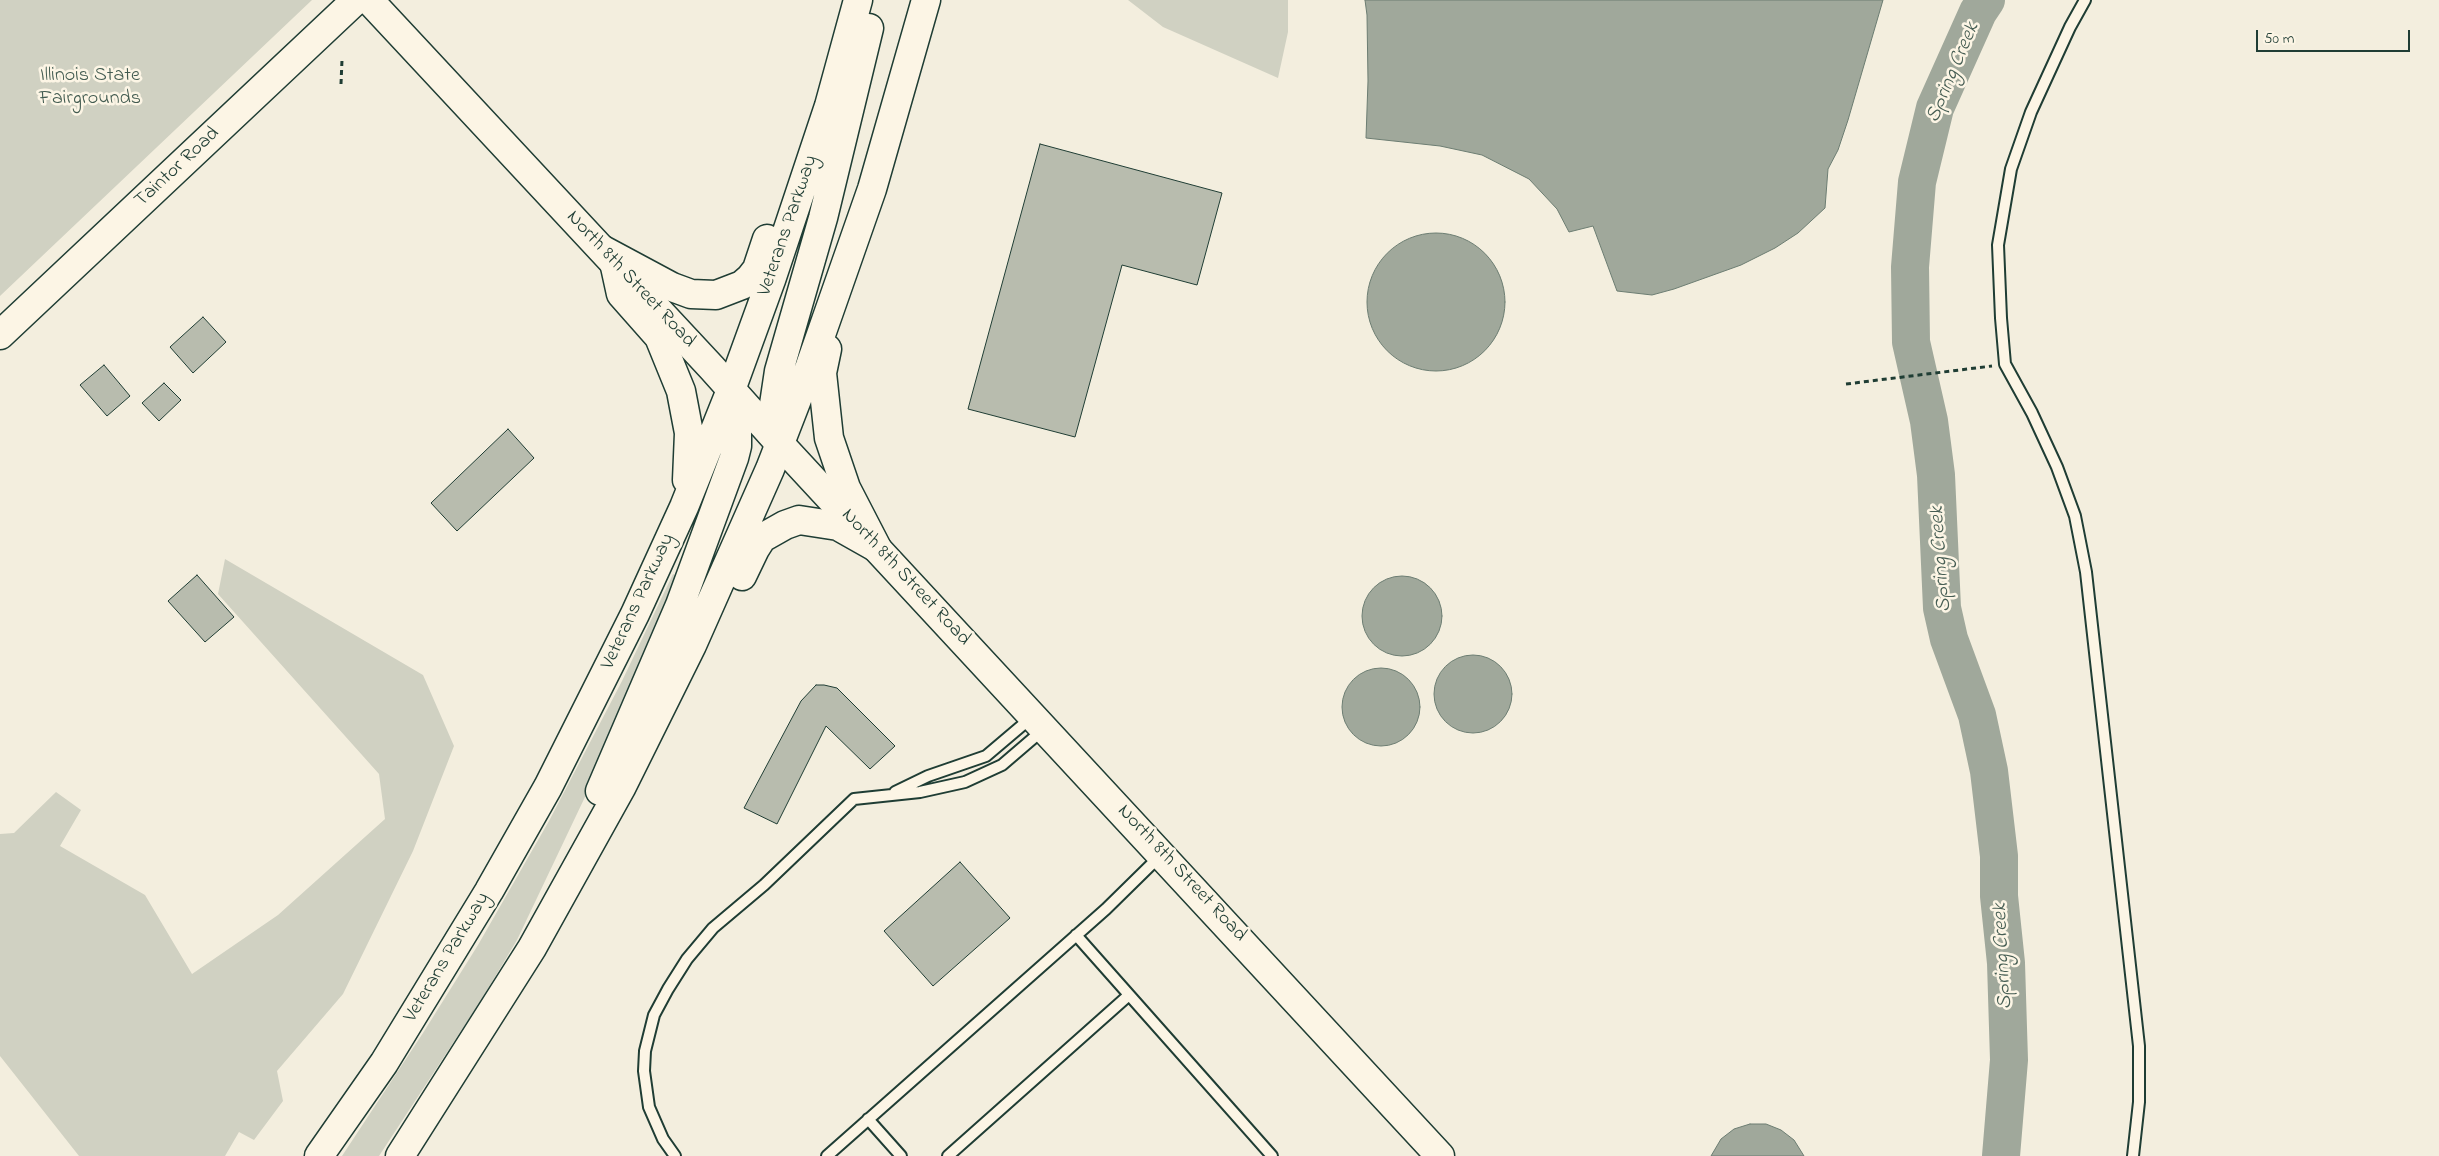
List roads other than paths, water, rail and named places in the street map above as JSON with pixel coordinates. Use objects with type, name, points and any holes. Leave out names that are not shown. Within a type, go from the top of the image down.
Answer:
[{"type":"main road","name":"Taintor Road","points":[[0,335],[356,0]]},
{"type":"main road","name":"North 8th Street Road","points":[[369,0],[1440,1156]]},
{"type":"main road","points":[[400,1156],[489,1018],[602,824],[692,645],[780,444],[842,276],[872,189],[926,0]]},
{"type":"main road","points":[[608,256],[672,287],[691,294],[716,295],[728,292],[742,285],[750,278],[757,269],[827,54],[863,1]]},
{"type":"main road","points":[[780,444],[774,411],[779,371],[823,218],[863,1]]},
{"type":"main road","name":"Veterans Parkway","points":[[319,1156],[384,1063],[438,977],[538,805],[600,684],[684,507],[731,390],[771,280],[863,1]]},
{"type":"main road","points":[[608,256],[621,294],[659,337],[681,391],[689,433],[690,458],[684,507]]},
{"type":"main road","points":[[842,276],[822,373],[826,424],[846,488],[877,548]]},
{"type":"main road","points":[[602,824],[598,796],[680,606],[734,458],[737,446],[737,417],[731,390]]},
{"type":"main road","points":[[621,788],[659,749],[682,706],[754,549],[762,538],[785,525],[799,520],[814,521],[838,526],[877,548]]},
{"type":"lane","points":[[2085,0],[2070,26],[2031,112],[2011,169],[1998,245],[2001,318],[2005,364],[2032,413],[2057,467],[2075,516],[2086,572],[2139,1046],[2139,1102],[2133,1156]]},
{"type":"lane","points":[[889,794],[928,776],[986,756],[1039,722]]},
{"type":"lane","points":[[675,1156],[655,1123],[649,1107],[644,1071],[645,1051],[654,1015],[668,989],[687,959],[713,928],[764,885],[854,799],[920,792],[965,782],[993,770],[1008,760],[1039,722]]},
{"type":"lane","points":[[827,1156],[1076,935],[1161,854]]},
{"type":"lane","points":[[1076,935],[1272,1156]]},
{"type":"lane","points":[[948,1156],[1128,995]]},
{"type":"lane","points":[[868,1119],[900,1156]]},
{"type":"waterway","name":"Spring Creek","points":[[1986,0],[1978,12],[1935,108],[1917,182],[1910,267],[1911,342],[1929,421],[1936,475],[1942,608],[1949,639],[1977,715],[1989,771],[1999,856],[1999,896],[2006,963],[2009,1060],[2001,1156]]},
{"type":"park label","name":"Illinois State Fairgrounds","points":[[90,88]]}]
